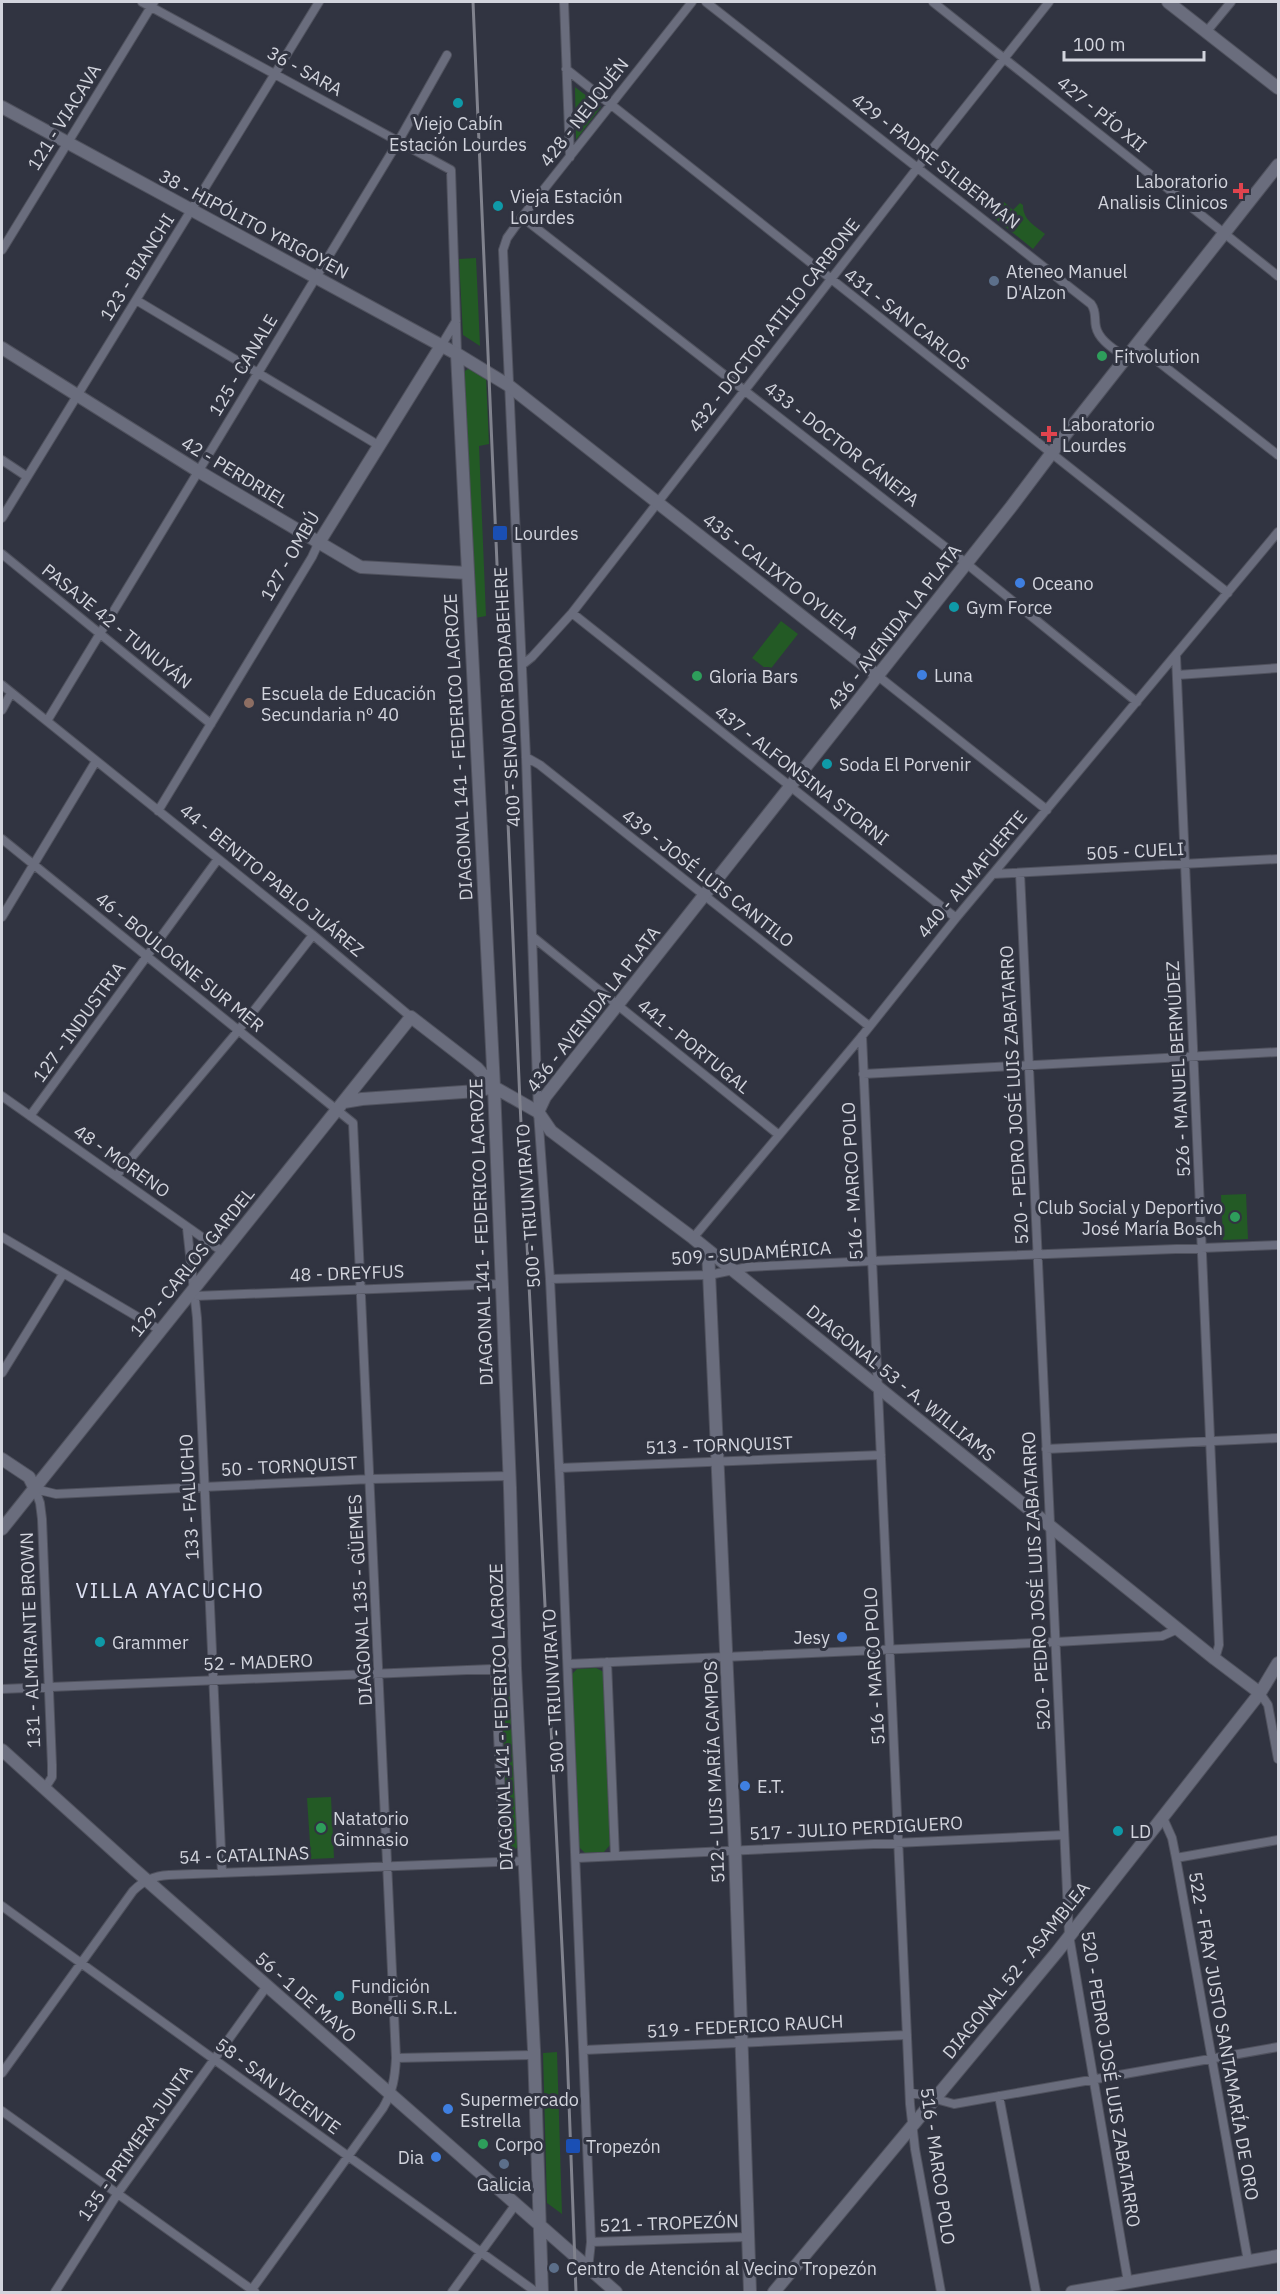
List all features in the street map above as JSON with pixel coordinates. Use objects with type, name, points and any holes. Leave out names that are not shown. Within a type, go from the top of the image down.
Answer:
[{"type":"street","name":"36 - SARA","points":[[142,2],[153,4],[451,170]]},
{"type":"street","name":"123 - BIANCHI","points":[[2,518],[319,2]]},
{"type":"street","points":[[564,2],[570,157]]},
{"type":"street","name":"428 - NEUQUÉN","points":[[504,244],[522,217],[692,2]]},
{"type":"street","name":"429 - PADRE SILBERMAN","points":[[706,2],[1091,304],[1094,308],[1100,337],[1126,358]]},
{"type":"street","name":"427 - PÍO XII","points":[[933,2],[1278,276]]},
{"type":"street","name":"432 - DOCTOR ATILIO CARBONE","points":[[522,665],[572,613],[918,167],[1050,2]]},
{"type":"street","points":[[1168,2],[1278,88]]},
{"type":"street","points":[[1207,31],[1231,2]]},
{"type":"street","name":"121 - VIACAVA","points":[[2,250],[153,4]]},
{"type":"street","name":"125 - CANALE","points":[[47,721],[398,142],[447,55]]},
{"type":"street","name":"431 - SAN CARLOS","points":[[566,69],[1228,593]]},
{"type":"street","name":"38 - HIPÓLITO YRIGOYEN","points":[[2,107],[489,373]]},
{"type":"street","name":"436 - AVENIDA LA PLATA","points":[[538,1112],[545,1097],[967,564],[1278,165]]},
{"type":"street","name":"DIAGONAL 141 - FEDERICO LACROZE","points":[[451,170],[457,354],[494,1087],[510,1476],[515,1668],[542,2292]]},
{"type":"street","name":"433 - DOCTOR CÁNEPA","points":[[522,217],[967,564],[1137,702]]},
{"type":"street","name":"400 - SENADOR BORDABEHERE","points":[[504,244],[508,385],[526,757],[538,1112]]},
{"type":"street","points":[[136,300],[378,445]]},
{"type":"street","name":"127 - OMBÚ","points":[[158,811],[378,445],[456,321]]},
{"type":"street","points":[[1137,345],[1278,455]]},
{"type":"street","name":"42 - PERDRIEL","points":[[2,348],[198,471],[318,544],[361,567],[468,573]]},
{"type":"street","name":"435 - CALIXTO OYUELA","points":[[489,373],[508,385],[658,502],[1047,810]]},
{"type":"street","points":[[2,460],[26,476]]},
{"type":"street","name":"440 - ALMAFUERTE","points":[[693,1238],[1278,532]]},
{"type":"street","name":"PASAJE 42 - TUNUYÁN","points":[[2,555],[211,724]]},
{"type":"street","name":"437 - ALFONSINA STORNI","points":[[572,613],[956,918]]},
{"type":"street","name":"526 - MANUEL BERMÚDEZ","points":[[1176,656],[1219,1645],[1215,1659]]},
{"type":"street","points":[[1177,675],[1278,668]]},
{"type":"street","name":"44 - BENITO PABLO JUÁREZ","points":[[2,685],[477,1068],[494,1087],[520,1103]]},
{"type":"street","points":[[2,710],[11,693]]},
{"type":"street","name":"439 - JOSÉ LUIS CANTILO","points":[[526,757],[540,765],[869,1026]]},
{"type":"street","points":[[2,917],[96,761]]},
{"type":"street","name":"46 - BOULOGNE SUR MER","points":[[2,839],[238,1031],[340,1107]]},
{"type":"street","name":"127 - INDUSTRIA","points":[[30,1116],[218,859]]},
{"type":"street","name":"505 - CUELI","points":[[993,874],[1278,859]]},
{"type":"street","name":"520 - PEDRO JOSÉ LUIS ZABATARRO","points":[[1020,873],[1046,1449],[1052,1527],[1069,1935],[1128,2282]]},
{"type":"street","points":[[116,1176],[238,1031],[313,935]]},
{"type":"street","name":"441 - PORTUGAL","points":[[533,937],[779,1135]]},
{"type":"street","name":"129 - CARLOS GARDEL","points":[[2,1529],[160,1330],[194,1292],[223,1252],[411,1017]]},
{"type":"street","name":"516 - MARCO POLO","points":[[862,1036],[910,2092],[913,2127],[941,2292]]},
{"type":"street","points":[[863,1074],[1278,1052]]},
{"type":"street","points":[[340,1107],[494,1087]]},
{"type":"street","name":"48 - MORENO","points":[[2,1096],[223,1252]]},
{"type":"street","name":"DIAGONAL 53 - A. WILLIAMS","points":[[520,1103],[538,1112],[551,1131],[693,1238],[1260,1693]]},
{"type":"street","name":"DIAGONAL 135 - GÜEMES","points":[[340,1107],[350,1119],[354,1130],[396,2058],[391,2095]]},
{"type":"street","name":"500 - TRIUNVIRATO","points":[[538,1112],[550,1279],[577,1858],[591,2242],[588,2269]]},
{"type":"street","name":"133 - FALUCHO","points":[[187,1228],[194,1292],[205,1487],[222,1873]]},
{"type":"street","points":[[2,1237],[160,1330]]},
{"type":"street","name":"509 - SUDAMÉRICA","points":[[550,1279],[709,1275],[748,1267],[1278,1245]]},
{"type":"street","name":"512 - LUIS MARÍA CAMPOS","points":[[708,1250],[735,1850],[750,2292]]},
{"type":"street","points":[[2,1373],[63,1274]]},
{"type":"street","name":"48 - DREYFUS","points":[[194,1292],[501,1284]]},
{"type":"street","points":[[1046,1449],[1278,1438]]},
{"type":"street","name":"513 - TORNQUIST","points":[[559,1468],[881,1455]]},
{"type":"street","points":[[2,1459],[29,1477],[35,1489]]},
{"type":"street","name":"50 - TORNQUIST","points":[[35,1489],[56,1494],[371,1479],[510,1476]]},
{"type":"street","name":"131 - ALMIRANTE BROWN","points":[[35,1489],[42,1519],[52,1777],[45,1788]]},
{"type":"street","points":[[568,1664],[1162,1636],[1178,1629]]},
{"type":"street","points":[[607,1662],[615,1856]]},
{"type":"street","name":"DIAGONAL 52 - ASAMBLEA","points":[[774,2292],[913,2127],[1163,1818],[1260,1693],[1278,1663]]},
{"type":"street","name":"52 - MADERO","points":[[2,1689],[515,1668]]},
{"type":"street","name":"DIAGONAL 141 - FEDERICO LACROZE","points":[[495,1670],[504,1862]]},
{"type":"street","points":[[1260,1693],[1268,1705],[1278,1759]]},
{"type":"street","name":"56 - 1 DE MAYO","points":[[2,1750],[146,1880],[616,2292]]},
{"type":"street","name":"522 - FRAY JUSTO SANTAMARÍA DE ORO","points":[[1163,1818],[1172,1838],[1176,1858],[1210,2059],[1248,2261]]},
{"type":"street","name":"517 - JULIO PERDIGUERO","points":[[577,1858],[1064,1836]]},
{"type":"street","points":[[1176,1858],[1278,1840]]},
{"type":"street","name":"54 - CATALINAS","points":[[146,1880],[161,1875],[524,1861]]},
{"type":"street","points":[[2,2073],[133,1891],[146,1880]]},
{"type":"street","name":"58 - SAN VICENTE","points":[[2,1906],[536,2292]]},
{"type":"street","name":"135 - PRIMERA JUNTA","points":[[55,2292],[118,2193],[267,1986]]},
{"type":"street","name":"519 - FEDERICO RAUCH","points":[[584,2050],[907,2035]]},
{"type":"street","points":[[910,2092],[954,2104],[1278,2047]]},
{"type":"street","points":[[396,2058],[533,2055]]},
{"type":"street","points":[[2,2111],[253,2291],[391,2095]]},
{"type":"street","points":[[999,2096],[1036,2292]]},
{"type":"street","points":[[452,2292],[516,2204]]},
{"type":"street","name":"521 - TROPEZÓN","points":[[591,2242],[748,2237]]},
{"type":"street","points":[[1072,2292],[1278,2256]]},
{"type":"green space","points":[[575,87],[601,107],[576,140]]},
{"type":"green space","points":[[1004,202],[1013,210],[1020,203],[1023,205],[1027,218],[1045,234],[1033,249],[992,216]]},
{"type":"green space","points":[[476,258],[480,346],[463,335],[459,259]]},
{"type":"green space","points":[[470,368],[486,377],[489,444],[479,446],[486,616],[475,618],[463,372]]},
{"type":"green space","points":[[781,621],[798,634],[769,671],[752,658]]},
{"type":"green space","name":"Club Social y Deportivo José María Bosch","points":[[1246,1194],[1248,1239],[1223,1240],[1221,1195]]},
{"type":"green space","points":[[596,1668],[604,1672],[610,1845],[604,1852],[585,1853],[578,1846],[571,1675],[577,1669]]},
{"type":"green space","points":[[510,1679],[521,1846],[515,1849],[508,1846],[501,1683]]},
{"type":"green space","name":"Natatorio Gimnasio","points":[[331,1797],[334,1858],[311,1859],[307,1798]]},
{"type":"green space","points":[[557,2052],[562,2214],[547,2203],[543,2053]]},
{"type":"railway","points":[[473,2],[520,1103],[567,2048],[576,2292]]},
{"type":"place","name":"Viejo Cabín Estación Lourdes","points":[[458,103]]},
{"type":"place","name":"Laboratorio Analisis Clinicos","points":[[1241,191]]},
{"type":"place","name":"Vieja Estación Lourdes","points":[[498,206]]},
{"type":"place","name":"Ateneo Manuel D'Alzon","points":[[994,281]]},
{"type":"place","name":"Fitvolution","points":[[1102,356]]},
{"type":"place","name":"Laboratorio Lourdes","points":[[1049,434]]},
{"type":"place","name":"Lourdes","points":[[500,533]]},
{"type":"place","name":"Oceano","points":[[1020,583]]},
{"type":"place","name":"Gym Force","points":[[954,607]]},
{"type":"place","name":"Luna","points":[[922,675]]},
{"type":"place","name":"Gloria Bars","points":[[697,676]]},
{"type":"place","name":"Escuela de Educación Secundaria nº 40","points":[[249,703]]},
{"type":"place","name":"Soda El Porvenir","points":[[827,764]]},
{"type":"place","name":"Club Social y Deportivo José María Bosch","points":[[1235,1217]]},
{"type":"place","name":"Jesy","points":[[842,1637]]},
{"type":"place","name":"Grammer","points":[[100,1642]]},
{"type":"place","name":"E.T.","points":[[745,1786]]},
{"type":"place","name":"Natatorio Gimnasio","points":[[321,1828]]},
{"type":"place","name":"LD","points":[[1118,1831]]},
{"type":"place","name":"Fundición Bonelli S.R.L.","points":[[339,1996]]},
{"type":"place","name":"Supermercado Estrella","points":[[448,2109]]},
{"type":"place","name":"Corpo","points":[[483,2144]]},
{"type":"place","name":"Tropezón","points":[[573,2146]]},
{"type":"place","name":"Dia","points":[[436,2157]]},
{"type":"place","name":"Galicia","points":[[504,2164]]},
{"type":"place","name":"Centro de Atención al Vecino Tropezón","points":[[554,2268]]},
{"type":"district","name":"VILLA AYACUCHO","points":[[170,1590]]}]
